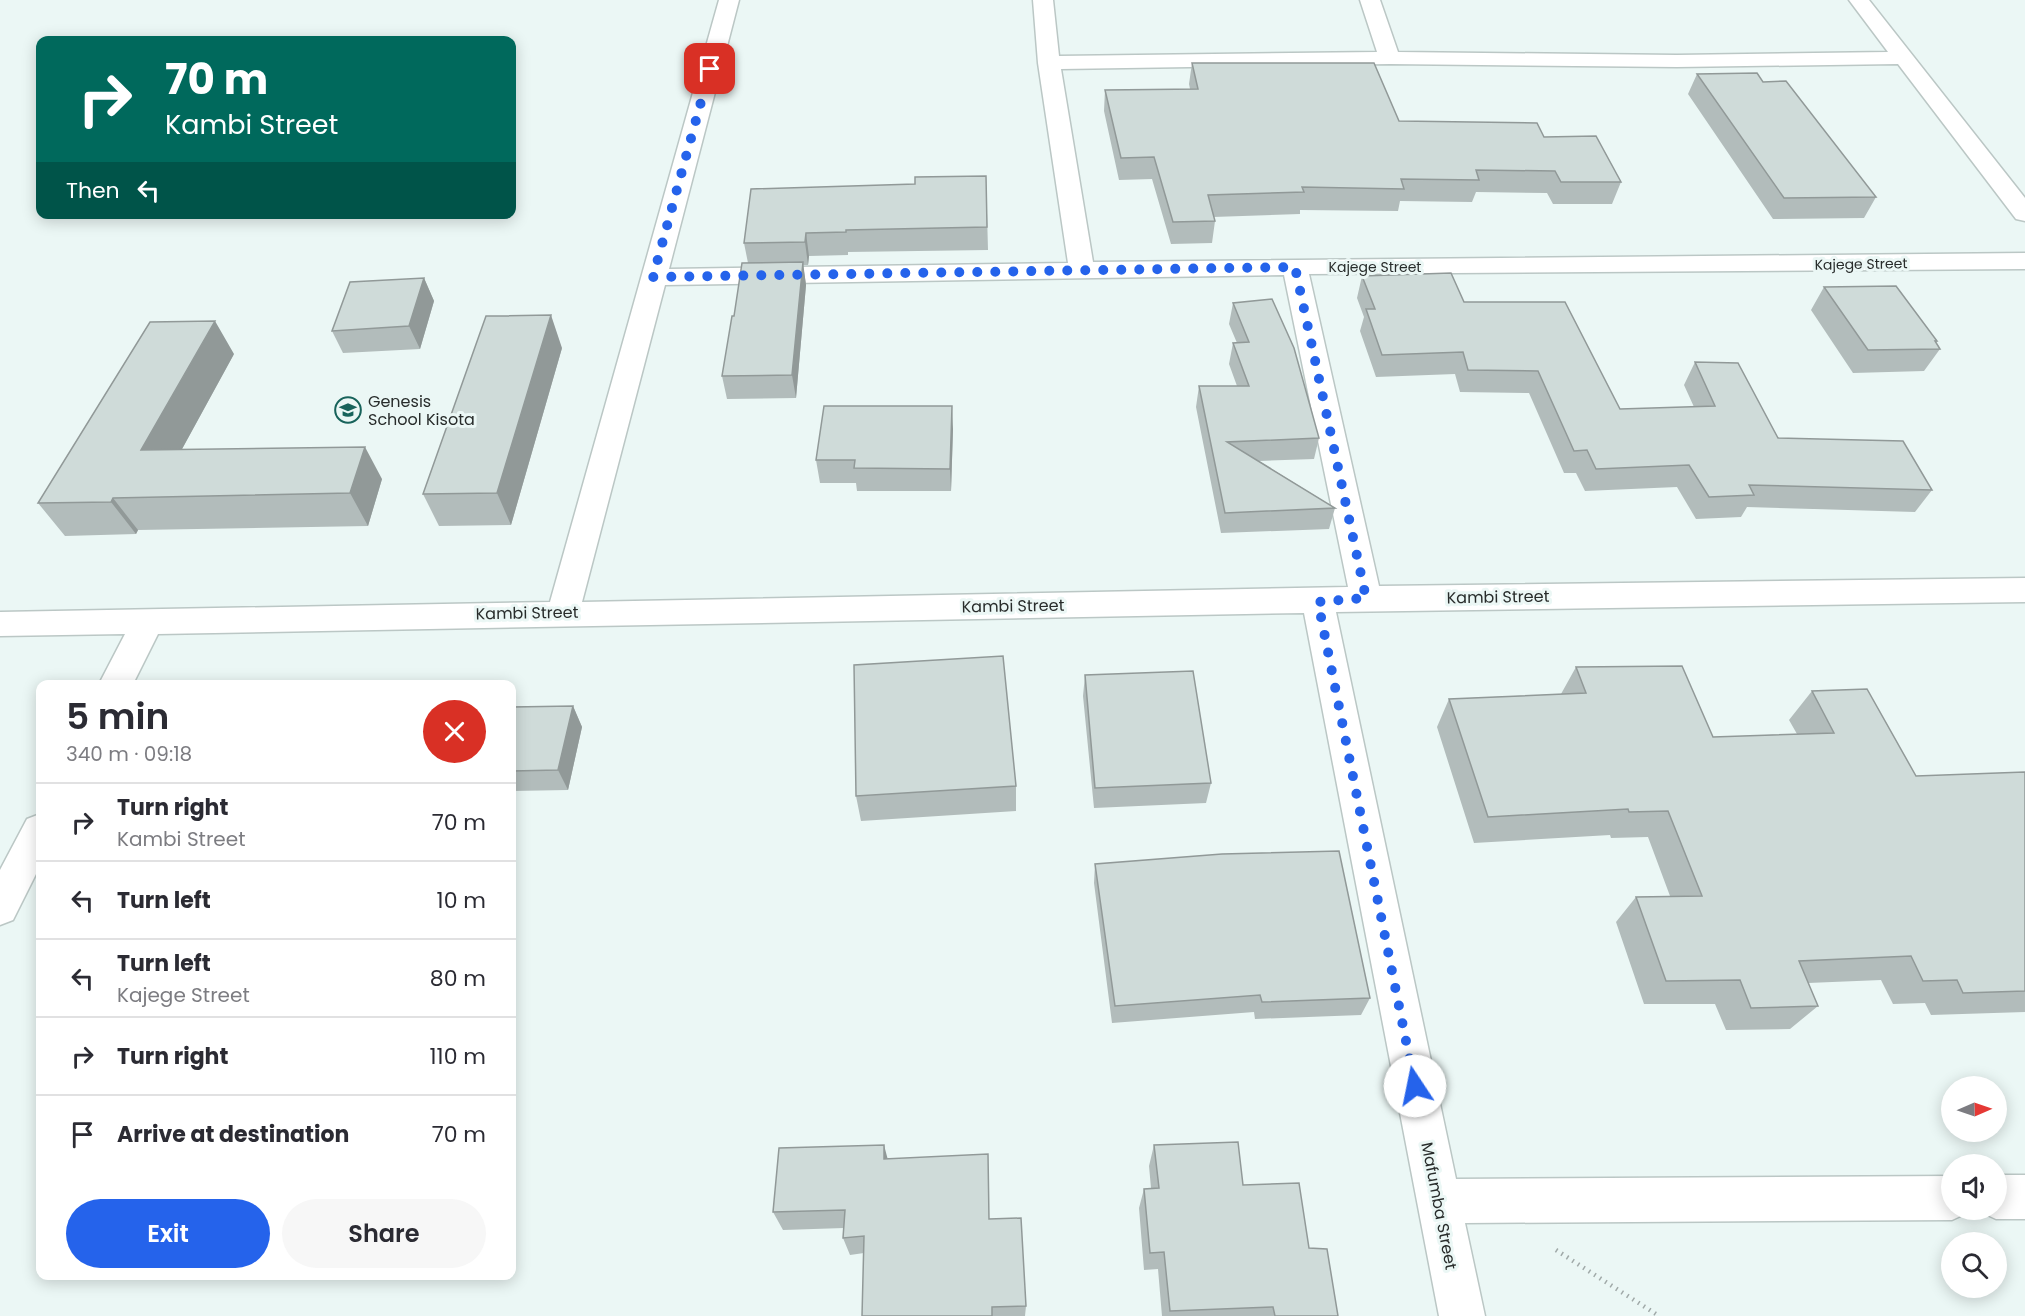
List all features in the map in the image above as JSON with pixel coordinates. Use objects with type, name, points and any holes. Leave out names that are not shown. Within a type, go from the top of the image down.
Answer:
[{"type":"street","points":[[562,612],[729,0]]},
{"type":"street","points":[[1043,0],[1049,63],[1082,271]]},
{"type":"street","points":[[1370,0],[1390,58]]},
{"type":"street","points":[[1859,0],[2021,203]]},
{"type":"street","points":[[1049,63],[1390,58],[1677,61],[1904,58]]},
{"type":"street","name":"Kajege Street","points":[[653,277],[1295,267],[2025,261]]},
{"type":"street","points":[[1295,267],[1366,598]]},
{"type":"street","name":"Kambi Street","points":[[0,624],[562,612],[1318,602],[1366,598],[2025,590]]},
{"type":"street","name":"Mafumba Street","points":[[1318,602],[1462,1316]]},
{"type":"street","points":[[118,680],[149,620]]},
{"type":"street","points":[[0,908],[36,838]]},
{"type":"street","points":[[2007,1197],[2025,1197]]},
{"type":"street","points":[[1438,1201],[1941,1198]]},
{"type":"path","points":[[1550,1246],[1659,1316]]},
{"type":"building","points":[[1192,63],[1374,63],[1399,121],[1537,123],[1544,137],[1596,136],[1621,182],[1561,182],[1555,171],[1476,170],[1479,180],[1401,179],[1404,189],[1302,187],[1304,192],[1208,195],[1215,221],[1173,222],[1154,157],[1121,158],[1105,90],[1198,89]]},
{"type":"building","points":[[1757,73],[1763,82],[1786,81],[1876,197],[1784,198],[1697,74]]},
{"type":"building","points":[[986,176],[987,227],[846,230],[846,232],[806,233],[805,242],[744,243],[751,189],[915,184],[915,177]]},
{"type":"building","points":[[803,262],[792,375],[722,376],[742,263]]},
{"type":"building","points":[[1451,273],[1464,302],[1565,302],[1620,409],[1715,406],[1695,362],[1738,363],[1778,438],[1903,441],[1932,490],[1749,485],[1754,495],[1709,497],[1689,465],[1596,469],[1587,450],[1574,451],[1538,371],[1468,370],[1463,352],[1382,355],[1366,309],[1375,309],[1362,276]]},
{"type":"building","points":[[424,278],[409,326],[332,331],[350,282]]},
{"type":"building","points":[[1896,286],[1937,341],[1935,341],[1940,349],[1868,350],[1824,287]]},
{"type":"building","points":[[1272,299],[1294,348],[1319,438],[1227,442],[1335,508],[1225,513],[1199,386],[1249,386],[1233,343],[1249,342],[1233,303]]},
{"type":"building","points":[[551,315],[497,493],[423,494],[486,316]]},
{"type":"building","points":[[215,321],[141,450],[365,447],[350,493],[113,498],[111,502],[38,503],[150,322]]},
{"type":"building","points":[[824,406],[952,406],[950,469],[854,468],[855,460],[816,460]]},
{"type":"building","points":[[1003,656],[1016,786],[856,796],[854,665]]},
{"type":"building","points":[[1682,666],[1713,737],[1834,733],[1812,691],[1867,689],[1916,776],[2025,772],[2025,991],[1963,993],[1957,980],[1923,981],[1911,956],[1799,961],[1818,1006],[1751,1008],[1740,980],[1666,981],[1636,897],[1702,896],[1668,811],[1629,812],[1628,809],[1488,817],[1449,699],[1586,693],[1576,667]]},
{"type":"building","points":[[1193,671],[1211,783],[1095,788],[1085,675]]},
{"type":"building","points":[[573,706],[558,770],[516,771],[516,707]]},
{"type":"building","points":[[1339,851],[1370,998],[1262,1002],[1260,995],[1115,1006],[1095,864],[1222,854]]},
{"type":"building","points":[[1238,1142],[1243,1185],[1299,1183],[1309,1248],[1327,1249],[1338,1316],[1275,1316],[1273,1307],[1170,1311],[1164,1252],[1150,1253],[1144,1189],[1159,1188],[1154,1145]]},
{"type":"building","points":[[884,1145],[884,1159],[988,1154],[989,1219],[1021,1218],[1026,1306],[992,1307],[992,1316],[862,1316],[864,1236],[843,1238],[845,1210],[773,1212],[779,1148]]},
{"type":"place","name":"Genesis School Kisota","points":[[348,410]]},
{"type":"route","points":[[710,69],[653,277],[1295,267],[1366,598],[1318,602],[1415,1086]]}]
